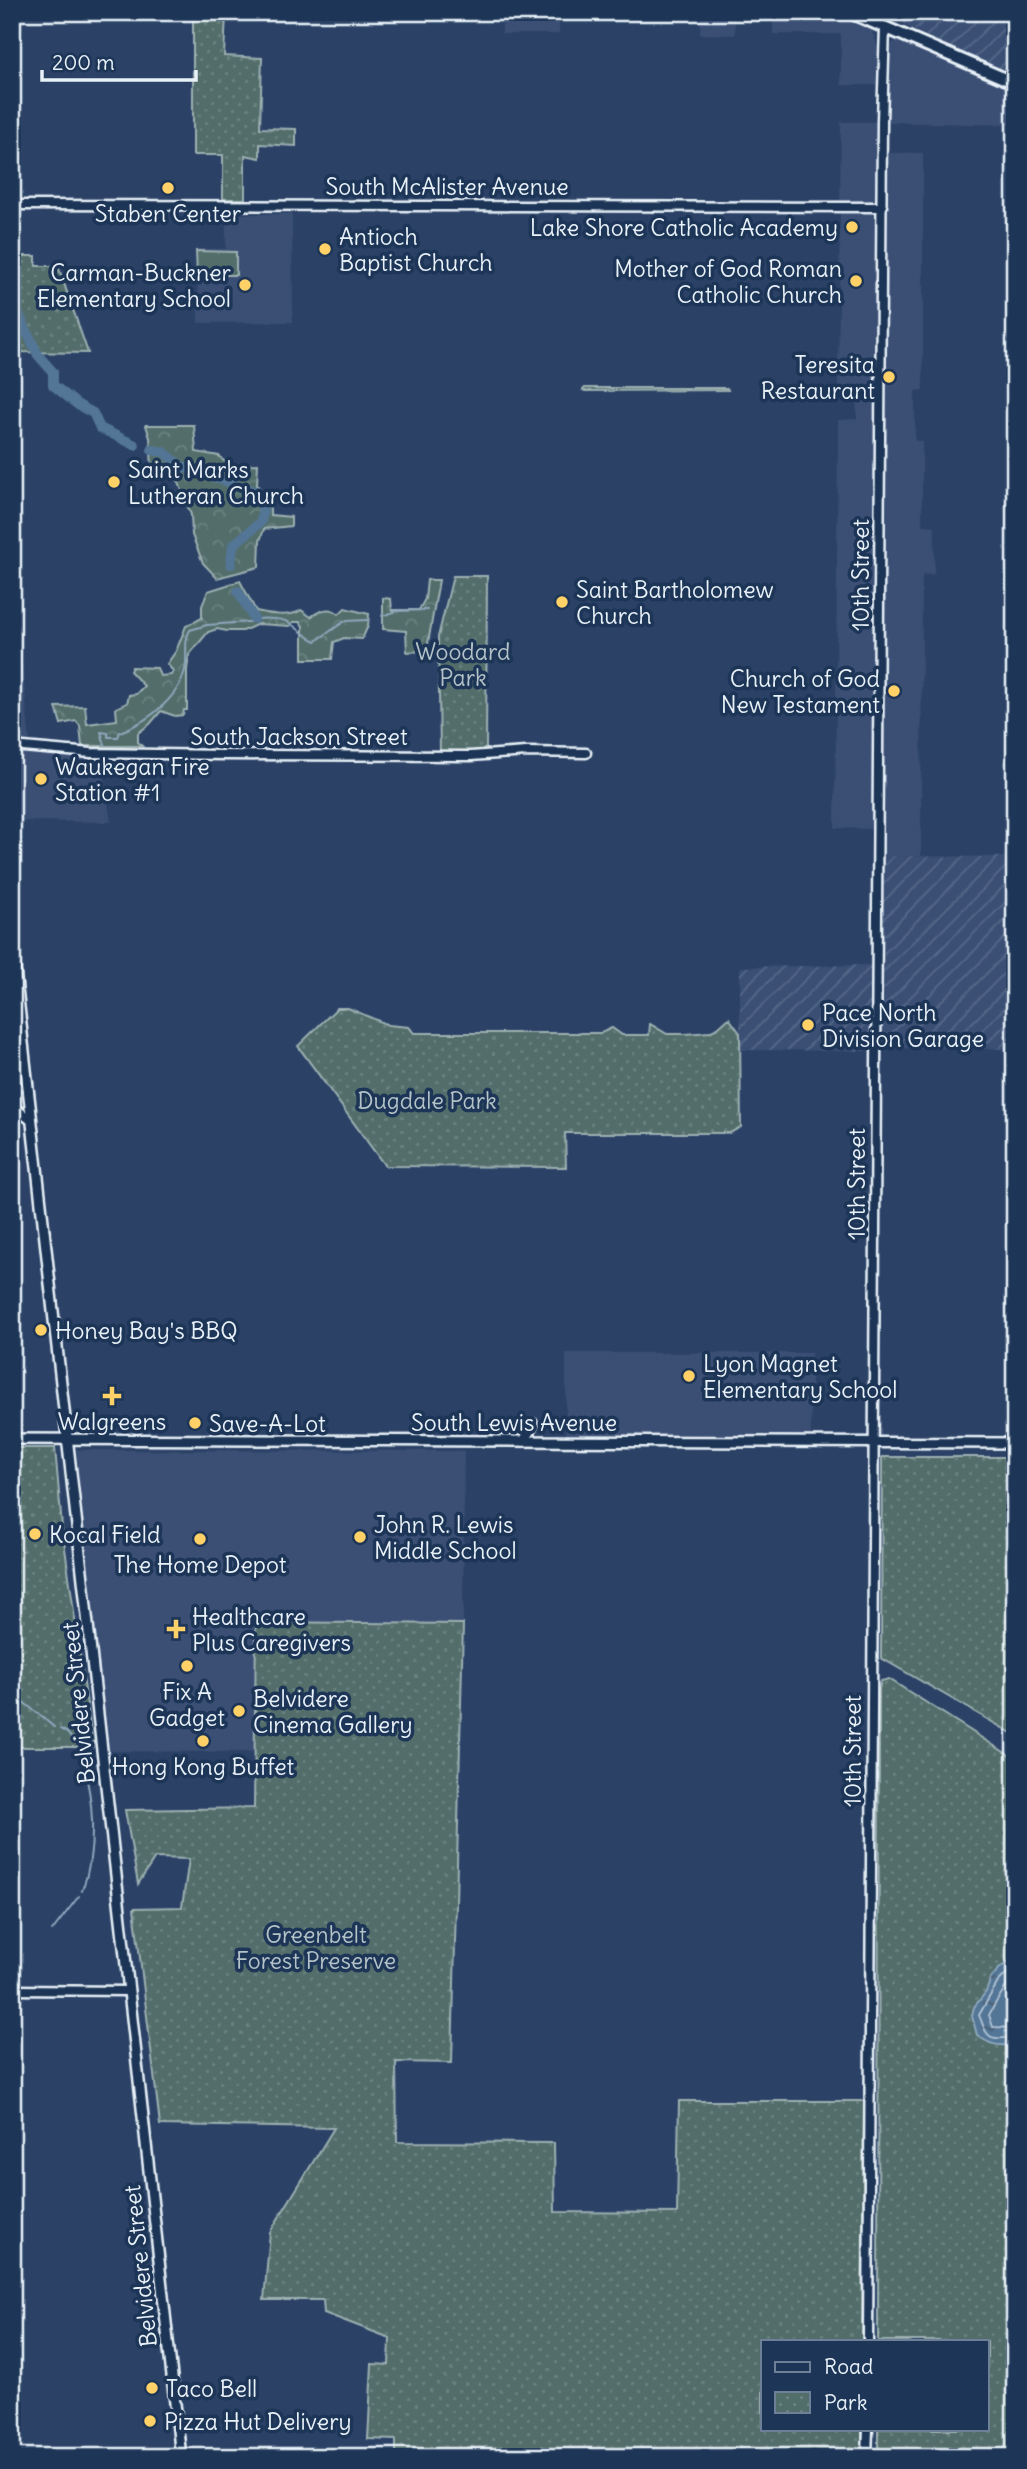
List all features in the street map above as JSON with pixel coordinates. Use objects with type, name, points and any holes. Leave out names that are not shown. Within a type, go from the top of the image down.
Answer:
[{"type":"highway","points":[[849,12],[1015,83]]},
{"type":"main road","name":"Belvidere Street","points":[[12,944],[181,2457]]},
{"type":"main road","points":[[524,1441],[533,1424]]},
{"type":"main road","name":"South Lewis Avenue","points":[[12,1439],[1015,1443]]},
{"type":"street","name":"10th Street","points":[[868,2340],[885,27]]},
{"type":"street","name":"South McAlister Avenue","points":[[12,205],[882,207]]},
{"type":"street","name":"South Jackson Street","points":[[12,746],[91,753],[249,755],[471,756],[526,752],[586,753]]},
{"type":"street","points":[[12,1106],[31,1120]]},
{"type":"street","points":[[12,1990],[129,1990]]},
{"type":"street","points":[[867,2457],[868,2430]]},
{"type":"shaded area","points":[[502,12],[559,12],[559,34],[502,34]]},
{"type":"shaded area","points":[[701,12],[735,12],[735,35],[700,34]]},
{"type":"shaded area","points":[[773,12],[834,12],[872,31],[878,47],[878,85],[841,85],[841,34],[773,34]]},
{"type":"shaded area","points":[[896,12],[1015,12],[1015,77],[910,28],[901,21]]},
{"type":"shaded area","points":[[894,42],[1015,91],[1015,125],[887,122],[887,50]]},
{"type":"shaded area","points":[[841,122],[877,122],[873,829],[835,828],[838,420],[857,419],[856,390],[838,390]]},
{"type":"shaded area","points":[[887,153],[923,153],[923,390],[915,391],[915,441],[922,441],[922,525],[935,526],[934,574],[922,575],[921,856],[882,856]]},
{"type":"shaded area","name":"Carman-Buckner Elementary School","points":[[226,214],[292,214],[293,322],[198,323],[197,249],[226,249]]},
{"type":"shaded area","points":[[12,611],[18,625],[30,742],[12,740]]},
{"type":"shaded area","points":[[12,751],[101,760],[111,822],[12,821]]},
{"type":"shaded area","points":[[882,856],[1015,857],[1015,1049],[879,1048]]},
{"type":"shaded area","points":[[872,965],[871,1051],[740,1050],[740,967]]},
{"type":"shaded area","points":[[12,1014],[23,1101],[18,1105],[12,1102]]},
{"type":"shaded area","name":"Lyon Magnet Elementary School","points":[[566,1353],[811,1353],[811,1436],[566,1436]]},
{"type":"shaded area","points":[[76,1450],[464,1451],[463,1624],[255,1622],[254,1752],[107,1751]]},
{"type":"green space","points":[[226,14],[224,56],[262,58],[260,128],[296,129],[296,146],[260,144],[260,158],[245,155],[245,199],[223,199],[223,155],[193,155],[193,16]]},
{"type":"green space","points":[[196,251],[236,252],[236,275],[197,275]]},
{"type":"green space","points":[[12,256],[36,256],[36,266],[58,266],[88,353],[12,352]]},
{"type":"green space","points":[[585,388],[727,388],[728,390],[585,391]]},
{"type":"green space","points":[[146,425],[194,425],[196,452],[219,456],[228,465],[258,464],[257,485],[269,502],[270,515],[291,517],[291,526],[264,529],[260,541],[259,567],[217,578],[203,563],[192,535],[191,515],[178,480],[163,470],[152,467],[150,438]]},
{"type":"green space","name":"Woodard Park","points":[[453,576],[487,576],[486,751],[440,752],[438,637]]},
{"type":"green space","points":[[427,580],[439,580],[427,649],[407,652],[406,631],[383,629],[383,598],[391,599],[392,610],[419,610],[425,599]]},
{"type":"green space","points":[[240,581],[256,611],[286,615],[301,610],[311,617],[325,610],[339,614],[345,608],[369,614],[368,626],[362,639],[344,638],[334,642],[332,659],[303,659],[303,626],[300,622],[293,622],[290,626],[258,624],[243,631],[217,629],[208,632],[189,655],[187,710],[184,710],[183,715],[175,716],[161,711],[138,733],[138,742],[142,746],[82,746],[80,726],[76,721],[61,724],[56,707],[85,706],[87,724],[117,720],[116,708],[127,703],[129,695],[136,694],[144,686],[130,671],[132,667],[157,668],[160,676],[171,675],[173,671],[167,664],[176,651],[186,626],[202,618],[202,606],[208,591]]},
{"type":"green space","name":"Dugdale Park","points":[[337,1008],[348,1008],[388,1025],[409,1027],[414,1033],[601,1033],[612,1028],[622,1035],[649,1035],[650,1024],[667,1034],[686,1034],[709,1032],[729,1018],[740,1033],[741,1127],[730,1133],[565,1133],[566,1167],[385,1166],[298,1046]]},
{"type":"green space","points":[[12,1448],[55,1448],[62,1527],[93,1747],[12,1747]]},
{"type":"green space","points":[[882,1457],[1015,1457],[1015,1735],[881,1658]]},
{"type":"green space","name":"Greenbelt Forest Preserve","points":[[256,1622],[463,1624],[452,2063],[396,2062],[397,2142],[554,2143],[555,2212],[677,2213],[679,2101],[864,2101],[862,2340],[761,2340],[761,2430],[862,2430],[862,2457],[396,2457],[396,2440],[368,2439],[372,2364],[389,2365],[390,2338],[324,2313],[323,2300],[264,2300],[270,2232],[334,2128],[160,2125],[134,1908],[182,1907],[189,1859],[155,1858],[138,1884],[125,1810],[254,1808]]},
{"type":"green space","points":[[889,1679],[1015,1759],[1015,2457],[878,2457],[878,2430],[988,2430],[988,2340],[878,2340],[881,1681]]},
{"type":"water","points":[[1015,1957],[1015,2043],[995,2044],[977,2035],[972,2016],[974,2007],[986,1992],[991,1978]]},
{"type":"waterway","points":[[12,300],[38,355],[53,372],[53,385],[93,413],[100,428],[135,445]]},
{"type":"waterway","points":[[152,450],[164,452],[182,467],[258,492],[263,511],[261,522],[233,545],[231,564]]},
{"type":"waterway","points":[[238,591],[254,619]]},
{"type":"waterway","points":[[382,616],[397,611],[427,610]]},
{"type":"waterway","points":[[105,745],[101,732],[108,733],[108,737],[118,737],[120,732],[153,714],[172,696],[184,674],[186,641],[190,630],[207,625],[274,619],[288,622],[316,641],[345,621],[368,620]]},
{"type":"waterway","points":[[21,1700],[54,1727]]},
{"type":"waterway","points":[[60,1729],[81,1748],[78,1752],[91,1803],[92,1840],[82,1891]]},
{"type":"waterway","points":[[52,1931],[79,1896]]},
{"type":"place","name":"Staben Center","points":[[168,188]]},
{"type":"place","name":"Lake Shore Catholic Academy","points":[[852,227]]},
{"type":"place","name":"Antioch Baptist Church","points":[[325,249]]},
{"type":"place","name":"Mother of God Roman Catholic Church","points":[[856,281]]},
{"type":"place","name":"Carman-Buckner Elementary School","points":[[245,285]]},
{"type":"place","name":"Teresita Restaurant","points":[[889,377]]},
{"type":"place","name":"Saint Marks Lutheran Church","points":[[114,482]]},
{"type":"place","name":"Saint Bartholomew Church","points":[[562,602]]},
{"type":"place","name":"Church of God New Testament","points":[[894,691]]},
{"type":"place","name":"Waukegan Fire Station #1","points":[[41,779]]},
{"type":"place","name":"Pace North Division Garage","points":[[808,1025]]},
{"type":"place","name":"Honey Bay's BBQ","points":[[41,1330]]},
{"type":"place","name":"Lyon Magnet Elementary School","points":[[689,1376]]},
{"type":"place","name":"Walgreens","points":[[112,1396]]},
{"type":"place","name":"Save-A-Lot","points":[[195,1423]]},
{"type":"place","name":"Kocal Field","points":[[35,1534]]},
{"type":"place","name":"John R. Lewis Middle School","points":[[360,1537]]},
{"type":"place","name":"The Home Depot","points":[[200,1539]]},
{"type":"place","name":"Healthcare Plus Caregivers","points":[[176,1629]]},
{"type":"place","name":"Fix A Gadget","points":[[187,1666]]},
{"type":"place","name":"Belvidere Cinema Gallery","points":[[239,1711]]},
{"type":"place","name":"Hong Kong Buffet","points":[[203,1741]]},
{"type":"place","name":"Taco Bell","points":[[152,2388]]},
{"type":"place","name":"Pizza Hut Delivery","points":[[150,2421]]}]
